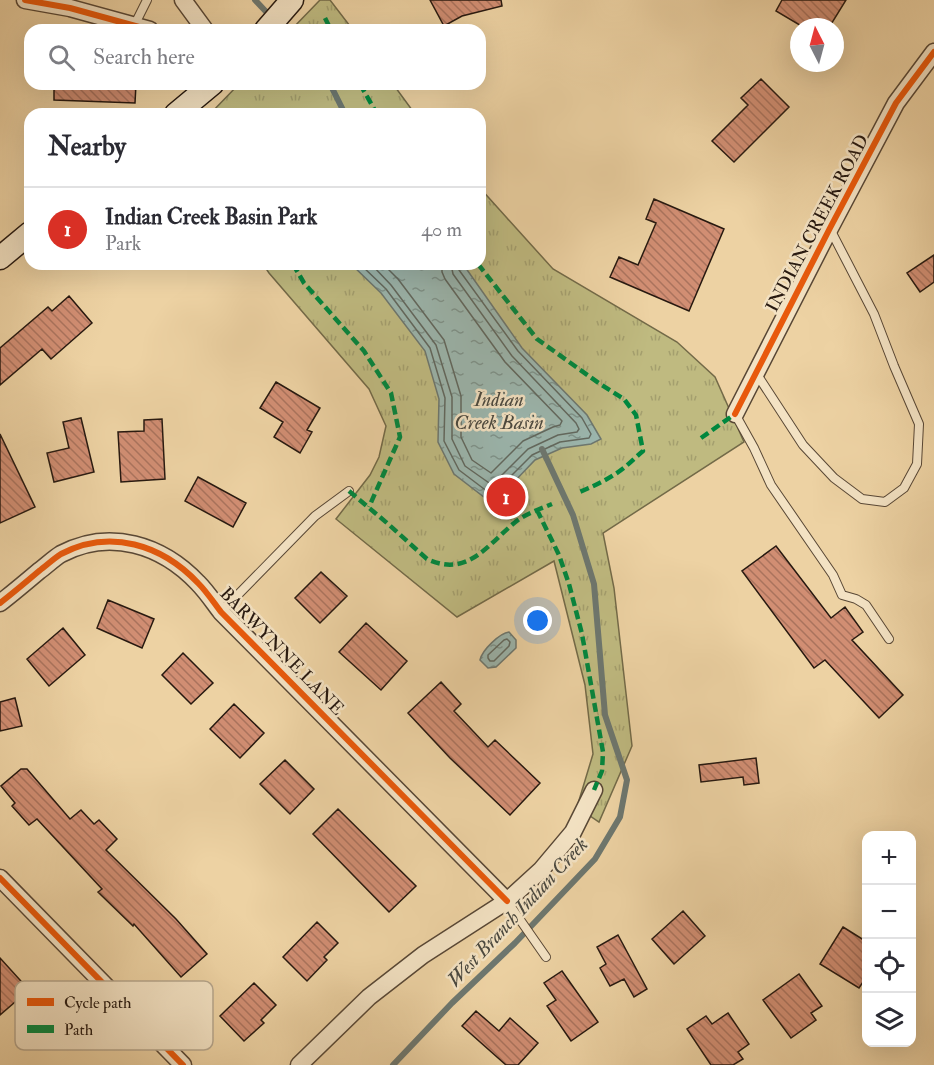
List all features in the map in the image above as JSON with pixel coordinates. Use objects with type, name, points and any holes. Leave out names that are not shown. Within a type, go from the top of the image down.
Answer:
[{"type":"main road","points":[[183,108],[205,90]]},
{"type":"main road","points":[[0,258],[24,238]]},
{"type":"street","points":[[26,0],[70,8],[128,24]]},
{"type":"street","points":[[183,0],[201,24]]},
{"type":"street","name":"INDIAN CREEK ROAD","points":[[735,414],[896,103],[934,52]]},
{"type":"street","name":"BARWYNNE LANE","points":[[0,603],[58,556],[75,547],[109,541],[150,549],[165,556],[199,584],[221,612],[507,902]]},
{"type":"street","points":[[299,1065],[378,990],[423,955],[507,902],[541,870],[573,832],[594,790]]},
{"type":"street","points":[[0,878],[101,981]]},
{"type":"street","points":[[168,1050],[183,1065]]},
{"type":"lane","points":[[143,24],[147,0]]},
{"type":"lane","points":[[756,373],[803,445],[834,478],[862,499],[885,502],[904,488],[917,464],[919,424],[874,314],[830,228]]},
{"type":"lane","points":[[735,414],[771,485],[833,575],[842,595],[866,605],[889,639]]},
{"type":"lane","points":[[221,612],[315,516],[349,491]]},
{"type":"lane","points":[[507,902],[546,957]]},
{"type":"green space","points":[[320,0],[330,0],[348,24],[297,24]]},
{"type":"green space","points":[[233,90],[397,90],[411,108],[216,108]]},
{"type":"green space","points":[[486,195],[553,269],[677,342],[715,377],[744,442],[603,533],[614,588],[632,746],[599,822],[577,807],[593,754],[585,685],[554,561],[457,617],[336,519],[370,475],[379,457],[386,426],[369,389],[267,270],[486,270]]},
{"type":"water","name":"Indian Creek Basin","points":[[357,270],[467,270],[522,348],[587,415],[601,439],[591,444],[562,448],[535,460],[493,504],[454,474],[438,442],[439,399],[425,351],[381,293]]},
{"type":"water","points":[[509,632],[516,640],[516,648],[496,667],[488,668],[480,660],[481,656],[496,639]]},
{"type":"building","points":[[430,0],[501,0],[502,6],[462,16],[448,24],[443,24]]},
{"type":"building","points":[[782,0],[846,0],[835,18],[790,19],[776,11]]},
{"type":"building","points":[[761,79],[789,107],[734,162],[712,141],[748,105],[741,98]]},
{"type":"building","points":[[54,90],[136,90],[135,103],[54,100]]},
{"type":"building","points":[[654,199],[724,229],[689,311],[610,277],[619,257],[638,265],[656,223],[646,219]]},
{"type":"building","points":[[934,255],[934,282],[920,292],[907,273]]},
{"type":"building","points":[[69,296],[92,323],[51,359],[42,349],[0,385],[0,348],[48,307],[52,311]]},
{"type":"building","points":[[276,382],[320,408],[307,430],[312,432],[300,453],[274,437],[283,422],[260,408]]},
{"type":"building","points":[[81,418],[94,472],[54,482],[47,453],[69,448],[63,422]]},
{"type":"building","points":[[162,419],[165,479],[121,482],[118,432],[144,431],[144,420]]},
{"type":"building","points":[[0,434],[35,507],[0,523]]},
{"type":"building","points":[[198,477],[246,503],[233,527],[185,501]]},
{"type":"building","points":[[776,546],[831,618],[845,607],[863,632],[852,640],[903,695],[879,718],[825,660],[814,668],[742,571]]},
{"type":"building","points":[[321,572],[347,596],[320,623],[295,598]]},
{"type":"building","points":[[108,600],[154,619],[142,648],[97,628]]},
{"type":"building","points":[[366,623],[407,661],[381,690],[339,652]]},
{"type":"building","points":[[63,628],[85,655],[49,686],[27,659]]},
{"type":"building","points":[[183,653],[213,683],[191,704],[162,675]]},
{"type":"building","points":[[441,682],[461,704],[454,711],[488,747],[495,740],[540,783],[510,815],[450,758],[408,713]]},
{"type":"building","points":[[15,698],[22,726],[0,731],[0,702]]},
{"type":"building","points":[[234,704],[264,733],[240,758],[210,729]]},
{"type":"building","points":[[756,758],[759,783],[744,785],[743,777],[701,782],[699,765]]},
{"type":"building","points":[[285,760],[314,789],[290,814],[260,784]]},
{"type":"building","points":[[21,769],[27,769],[70,819],[81,810],[94,824],[99,820],[117,839],[106,850],[176,919],[207,954],[181,977],[134,924],[133,926],[98,892],[102,889],[37,819],[29,825],[12,806],[15,803],[1,786]]},
{"type":"building","points":[[338,809],[416,886],[389,912],[313,834]]},
{"type":"building","points":[[683,911],[705,936],[674,964],[652,939]]},
{"type":"building","points":[[317,922],[338,943],[324,957],[327,960],[307,981],[283,957]]},
{"type":"building","points":[[843,927],[862,939],[862,984],[859,988],[820,964]]},
{"type":"building","points":[[618,935],[647,989],[634,997],[624,979],[610,986],[600,968],[606,964],[597,947]]},
{"type":"building","points":[[0,958],[21,981],[15,981],[15,1002],[0,1015]]},
{"type":"building","points":[[562,971],[598,1022],[571,1041],[547,1006],[556,1000],[544,983]]},
{"type":"building","points":[[799,974],[822,1006],[811,1013],[816,1020],[791,1038],[763,1000]]},
{"type":"building","points":[[254,983],[276,1005],[261,1020],[264,1023],[244,1041],[220,1016]]},
{"type":"building","points":[[476,1011],[499,1031],[510,1018],[538,1043],[518,1065],[506,1065],[462,1026]]},
{"type":"building","points":[[728,1013],[749,1044],[738,1052],[743,1059],[733,1065],[711,1065],[687,1029],[706,1016],[712,1024]]},
{"type":"waterway","name":"West Branch Indian Creek","points":[[255,0],[271,17]]},
{"type":"waterway","name":"West Branch Indian Creek","points":[[333,90],[342,108]]},
{"type":"waterway","name":"West Branch Indian Creek","points":[[393,1065],[595,859],[620,817],[627,780],[605,715],[594,584],[573,515],[542,449]]},
{"type":"marked path","points":[[325,18],[328,24]]},
{"type":"marked path","points":[[363,90],[374,108]]},
{"type":"marked path","points":[[296,270],[304,283],[364,351],[391,393],[400,437],[369,507]]},
{"type":"marked path","points":[[483,270],[537,339],[624,399],[636,415],[643,451],[614,475],[577,493]]},
{"type":"marked path","points":[[701,438],[735,414]]},
{"type":"marked path","points":[[349,491],[427,559],[442,564],[467,561],[488,547],[518,520],[552,504]]},
{"type":"marked path","points":[[537,510],[559,555],[582,634],[603,752],[602,771],[594,790]]},
{"type":"cycle path","points":[[25,0],[70,8],[128,24]]},
{"type":"cycle path","points":[[735,414],[896,103],[934,52]]},
{"type":"cycle path","points":[[0,603],[58,556],[79,546],[98,542],[134,544],[168,559],[198,583],[221,612],[507,901]]},
{"type":"cycle path","points":[[0,878],[101,981]]},
{"type":"cycle path","points":[[168,1050],[183,1065]]},
{"type":"place","name":"Indian Creek Basin Park","points":[[506,497]]}]
